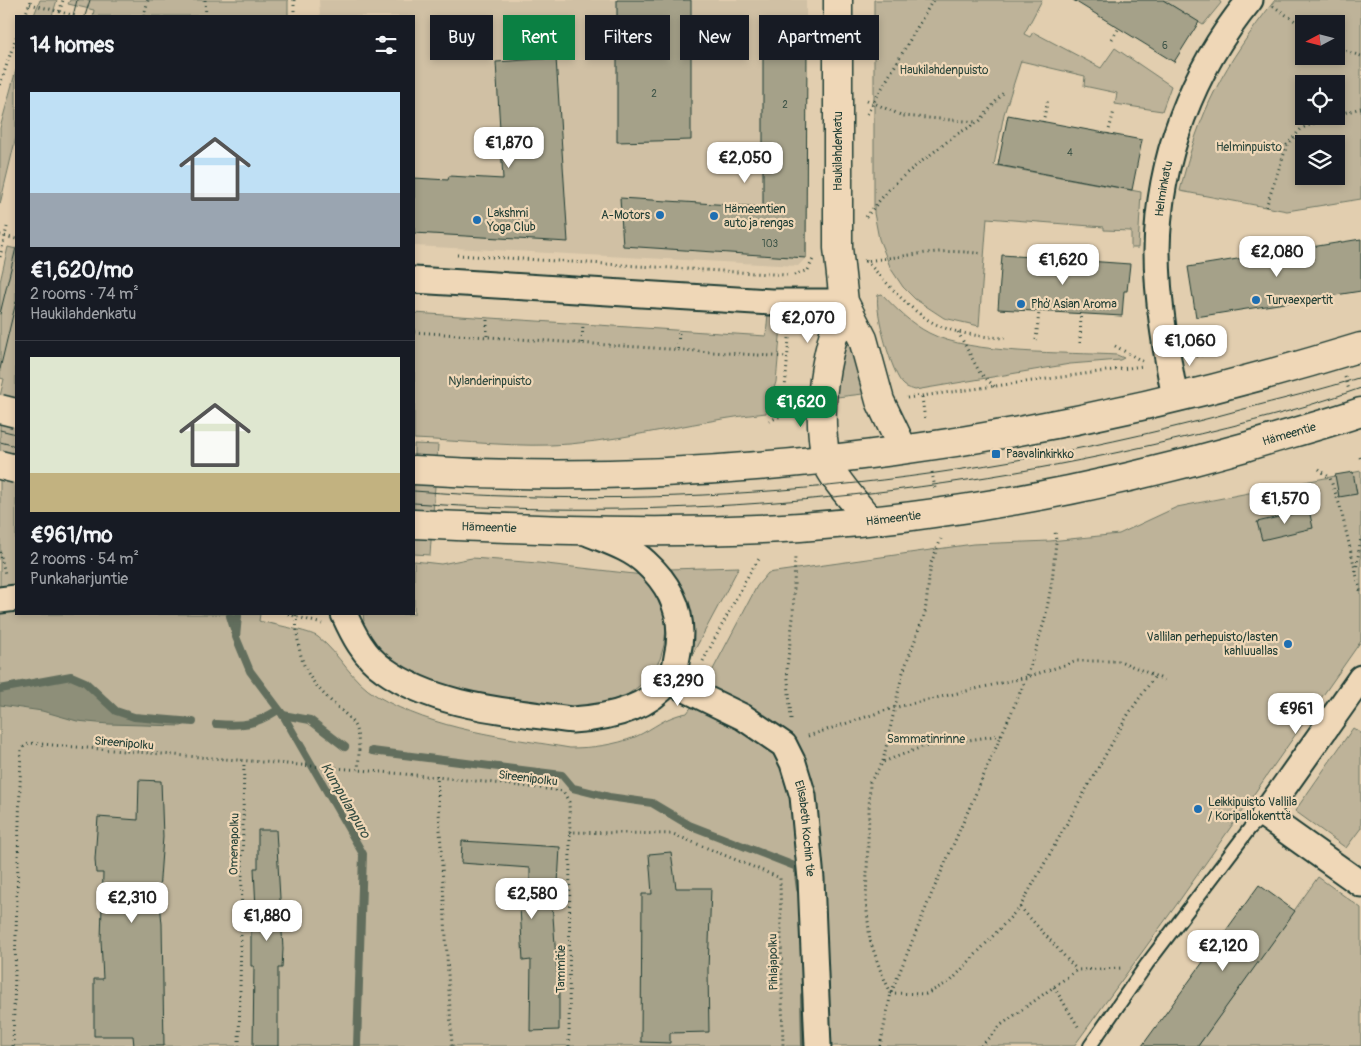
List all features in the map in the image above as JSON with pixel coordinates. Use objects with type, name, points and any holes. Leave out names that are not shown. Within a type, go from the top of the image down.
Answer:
[{"type":"main road","name":"Haukilahdenkatu","points":[[838,0],[838,248],[844,302],[863,339],[880,401],[903,449]]},
{"type":"main road","name":"Haukilahdenkatu","points":[[844,302],[830,340],[820,410],[825,459],[832,472],[869,520]]},
{"type":"main road","points":[[415,470],[465,473],[581,474],[658,472],[825,459],[903,449],[1033,429],[1176,398],[1299,366],[1361,347]]},
{"type":"main road","points":[[0,409],[15,413]]},
{"type":"main road","name":"Hämeentie","points":[[415,524],[584,531],[782,527],[938,512],[1102,483],[1196,461],[1361,412]]},
{"type":"main road","points":[[0,465],[15,469]]},
{"type":"street","name":"Helminkatu","points":[[1176,398],[1168,361],[1157,254],[1158,222],[1164,183],[1180,122],[1196,82],[1237,15],[1261,2]]},
{"type":"street","points":[[415,280],[792,301],[844,302]]},
{"type":"street","points":[[584,531],[627,550],[644,561],[669,590],[678,608],[681,626],[678,685]]},
{"type":"street","points":[[0,600],[15,598]]},
{"type":"street","points":[[334,620],[382,669],[413,687],[458,702],[572,720],[591,718],[629,709],[678,685]]},
{"type":"street","points":[[1361,678],[1264,815],[1361,884]]},
{"type":"street","points":[[678,685],[743,717],[789,743]]},
{"type":"street","name":"Elisabeth Kochin tie","points":[[789,743],[803,796],[811,879],[818,1046]]},
{"type":"lane","points":[[1090,1046],[1147,964],[1250,828],[1264,815]]},
{"type":"path","points":[[24,15],[31,2],[58,14],[63,0]]},
{"type":"path","points":[[144,15],[148,0]]},
{"type":"path","points":[[205,0],[206,15]]},
{"type":"path","points":[[294,0],[294,15]]},
{"type":"path","points":[[867,114],[933,0]]},
{"type":"path","points":[[1261,2],[1295,22]]},
{"type":"path","points":[[1112,40],[1119,28]]},
{"type":"path","points":[[0,85],[15,40]]},
{"type":"path","points":[[1345,52],[1361,56]]},
{"type":"path","points":[[866,217],[890,188],[908,172],[957,134],[979,122],[1003,93]]},
{"type":"path","points":[[1043,122],[1048,99]]},
{"type":"path","points":[[867,100],[903,116],[979,122]]},
{"type":"path","points":[[1345,112],[1361,108]]},
{"type":"path","points":[[1108,134],[1114,111]]},
{"type":"path","points":[[1266,207],[1287,145],[1302,128],[1310,125]]},
{"type":"path","points":[[0,257],[7,227]]},
{"type":"path","points":[[0,235],[15,239]]},
{"type":"path","points":[[1042,258],[1043,249]]},
{"type":"path","points":[[983,254],[967,251],[922,252],[866,261],[919,314],[947,329],[1005,338]]},
{"type":"path","points":[[1086,252],[1086,261]]},
{"type":"path","points":[[452,255],[794,275],[783,414]]},
{"type":"path","points":[[1036,340],[1039,312]]},
{"type":"path","points":[[1080,343],[1081,314]]},
{"type":"path","points":[[487,318],[487,336]]},
{"type":"path","points":[[582,343],[583,324]]},
{"type":"path","points":[[678,350],[679,330]]},
{"type":"path","points":[[415,332],[788,357]]},
{"type":"path","points":[[958,332],[980,373],[996,387]]},
{"type":"path","points":[[899,398],[996,387],[1072,375],[1125,370],[1149,365],[1114,346]]},
{"type":"path","points":[[1168,361],[1220,351]]},
{"type":"path","points":[[769,421],[783,414],[799,413]]},
{"type":"path","points":[[1319,469],[1330,478],[1340,506],[1361,594]]},
{"type":"path","points":[[880,1046],[891,993],[932,893],[1027,677],[1045,619],[1052,581],[1056,542],[1055,530]]},
{"type":"path","points":[[1356,573],[1361,537]]},
{"type":"path","points":[[891,993],[881,972],[870,940],[866,902],[870,782],[883,762],[893,708],[902,675],[925,613],[931,563],[941,539]]},
{"type":"path","points":[[0,552],[5,574]]},
{"type":"path","points":[[795,556],[793,618],[787,667],[789,743],[893,708],[1027,677],[1077,661],[1120,661],[1167,681]]},
{"type":"path","points":[[678,685],[714,642],[749,574],[759,559]]},
{"type":"path","points":[[334,620],[296,615],[297,641],[307,671],[316,685],[343,710],[356,726],[360,744],[358,770]]},
{"type":"path","points":[[891,993],[926,994],[951,981],[1020,907],[1129,713],[1155,676]]},
{"type":"path","points":[[883,762],[922,747],[1001,735]]},
{"type":"path","name":"Sireenipolku","points":[[13,1046],[21,749],[30,743],[244,762],[437,775],[563,791],[569,802],[570,832]]},
{"type":"path","name":"Omenapolku","points":[[239,1046],[244,762]]},
{"type":"path","points":[[437,775],[452,1046]]},
{"type":"path","name":"Pihlajapolku","points":[[570,832],[674,834],[780,878],[783,1046]]},
{"type":"path","name":"Tammitie","points":[[569,1046],[570,832]]},
{"type":"path","points":[[1020,907],[1077,970]]},
{"type":"path","points":[[981,1046],[1001,1025],[1077,970],[1116,970],[1147,964]]},
{"type":"path","points":[[1054,988],[1079,1029]]},
{"type":"shaded area","points":[[319,0],[806,0],[806,15],[759,15],[759,60],[806,60],[806,258],[798,266],[415,246],[415,15],[320,15]]},
{"type":"shaded area","points":[[71,676],[85,684],[110,707],[124,715],[143,719],[193,722],[181,726],[108,724],[77,721],[42,711],[0,705],[0,689]]},
{"type":"green space","points":[[40,0],[57,0],[52,15],[34,15]]},
{"type":"green space","points":[[70,0],[288,0],[288,15],[93,15],[94,10],[68,4]]},
{"type":"green space","name":"Haukilahdenpuisto","points":[[874,0],[1042,0],[1024,34],[1030,37],[1033,32],[1101,68],[1115,48],[1171,86],[1162,111],[1115,104],[1117,93],[1084,86],[1085,76],[1021,61],[1004,114],[994,165],[1141,192],[1138,248],[1131,248],[1131,231],[1104,230],[1104,227],[987,218],[979,326],[944,318],[915,299],[903,287],[891,269],[879,239],[874,213],[874,60],[879,60],[879,15],[874,15]]},
{"type":"green space","points":[[1163,0],[1219,0],[1221,3],[1203,25]]},
{"type":"green space","name":"Helminpuisto","points":[[1275,0],[1361,0],[1361,199],[1287,211],[1180,191],[1187,162],[1205,112],[1241,46]]},
{"type":"green space","points":[[15,74],[15,141],[0,204],[0,128]]},
{"type":"green space","name":"Sammatinrinne","points":[[8,247],[15,249],[15,615],[260,615],[259,621],[299,630],[318,637],[333,651],[360,683],[377,696],[399,708],[470,731],[570,748],[595,747],[635,737],[666,720],[687,713],[698,698],[757,586],[768,573],[973,544],[1050,541],[1119,534],[1177,507],[1361,471],[1361,641],[1177,904],[1074,1046],[0,1046],[0,396],[4,379],[0,378],[0,282]]},
{"type":"green space","points":[[882,294],[916,325],[929,333],[947,340],[994,349],[1117,355],[1124,358],[1120,360],[1070,364],[915,390],[905,386],[899,379],[889,357],[881,328],[877,303],[878,295]]},
{"type":"green space","name":"Nylanderinpuisto","points":[[415,313],[766,336],[768,313],[782,315],[776,382],[766,413],[619,438],[570,444],[492,444],[415,439]]},
{"type":"green space","points":[[849,335],[863,394],[837,397],[840,336]]},
{"type":"green space","points":[[415,444],[438,445],[430,555],[415,554]]},
{"type":"green space","points":[[472,558],[538,563],[643,575],[652,587],[664,614],[666,629],[660,659],[651,675],[624,697],[608,704],[571,707],[457,693],[393,667],[357,627],[364,621],[363,615],[415,615],[415,561],[441,564]]},
{"type":"green space","points":[[739,567],[691,657],[686,667],[669,569]]},
{"type":"green space","points":[[1353,728],[1361,733],[1361,828],[1346,848],[1295,811]]},
{"type":"green space","points":[[1318,877],[1361,908],[1361,1046],[1198,1046]]},
{"type":"building","points":[[617,0],[691,0],[691,15],[680,15],[680,60],[691,60],[691,140],[617,142],[617,60],[670,60],[670,15],[617,15]]},
{"type":"building","points":[[1073,0],[1163,0],[1199,22],[1174,62]]},
{"type":"building","points":[[556,60],[568,242],[415,233],[415,178],[448,180],[449,176],[503,179],[496,62]]},
{"type":"building","points":[[763,60],[807,60],[806,258],[623,246],[620,198],[763,207]]},
{"type":"building","points":[[1008,115],[1142,140],[1132,190],[998,165]]},
{"type":"building","points":[[1361,239],[1361,291],[1196,317],[1188,267]]},
{"type":"building","points":[[1002,255],[1130,264],[1127,291],[1124,291],[1122,316],[998,309]]},
{"type":"building","points":[[1353,472],[1357,494],[1339,497],[1335,475]]},
{"type":"building","points":[[1309,510],[1313,528],[1262,540],[1257,522]]},
{"type":"building","points":[[139,780],[161,781],[163,837],[159,892],[162,924],[164,1046],[134,1046],[133,1036],[94,1036],[94,979],[103,979],[101,940],[103,873],[96,873],[95,859],[98,817],[138,820]]},
{"type":"building","points":[[258,830],[276,830],[283,949],[282,968],[278,968],[278,1046],[253,1046],[254,966],[251,966],[251,909],[256,909],[254,868],[258,868]]},
{"type":"building","points":[[462,841],[560,847],[557,902],[552,902],[557,973],[559,973],[559,1030],[530,1031],[531,960],[523,961],[520,907],[530,906],[530,868],[461,863]]},
{"type":"building","points":[[671,852],[676,888],[711,888],[708,970],[709,1032],[670,1033],[670,1043],[641,1042],[642,894],[652,894],[649,854]]},
{"type":"building","points":[[1259,885],[1295,911],[1198,1046],[1142,1046]]},
{"type":"waterway","points":[[230,616],[235,632]]},
{"type":"waterway","name":"Kumpulanpuro","points":[[238,616],[236,637],[250,671],[283,715],[363,854],[357,1046]]},
{"type":"waterway","points":[[0,689],[71,676],[85,682],[116,711],[134,717],[193,722]]},
{"type":"waterway","points":[[216,724],[234,725],[255,722],[278,710]]},
{"type":"waterway","points":[[283,715],[310,720],[345,747]]},
{"type":"waterway","points":[[372,751],[562,775],[573,788],[609,797],[652,803],[689,825],[797,867],[800,889]]},
{"type":"waterway","points":[[804,996],[805,1046]]},
{"type":"tram line","points":[[73,15],[77,0]]},
{"type":"tram line","points":[[85,15],[90,0]]},
{"type":"tram line","points":[[0,314],[15,252]]},
{"type":"tram line","points":[[0,369],[15,306]]},
{"type":"tram line","points":[[415,491],[518,497],[622,497],[726,494],[830,486],[934,473],[1037,456],[1139,435],[1361,377]]},
{"type":"tram line","points":[[415,503],[506,508],[690,507],[782,502],[874,493],[1057,465],[1147,446],[1282,413],[1361,388]]},
{"type":"tram line","points":[[0,430],[15,434]]},
{"type":"tram line","points":[[0,442],[15,446]]},
{"type":"place","name":"A-Motors","points":[[660,215]]},
{"type":"place","name":"Hämeentien auto ja rengas","points":[[714,216]]},
{"type":"place","name":"Lakshmi Yoga Club","points":[[477,220]]},
{"type":"place","name":"Turvaexpertit","points":[[1256,300]]},
{"type":"place","name":"Phở Asian Aroma","points":[[1021,304]]},
{"type":"place","name":"Paavalinkirkko","points":[[996,454]]},
{"type":"place","name":"Vallilan perhepuisto/lasten kahluuallas","points":[[1288,644]]},
{"type":"place","name":"Leikkipuisto Vallila / Koripallokenttä","points":[[1198,809]]}]
